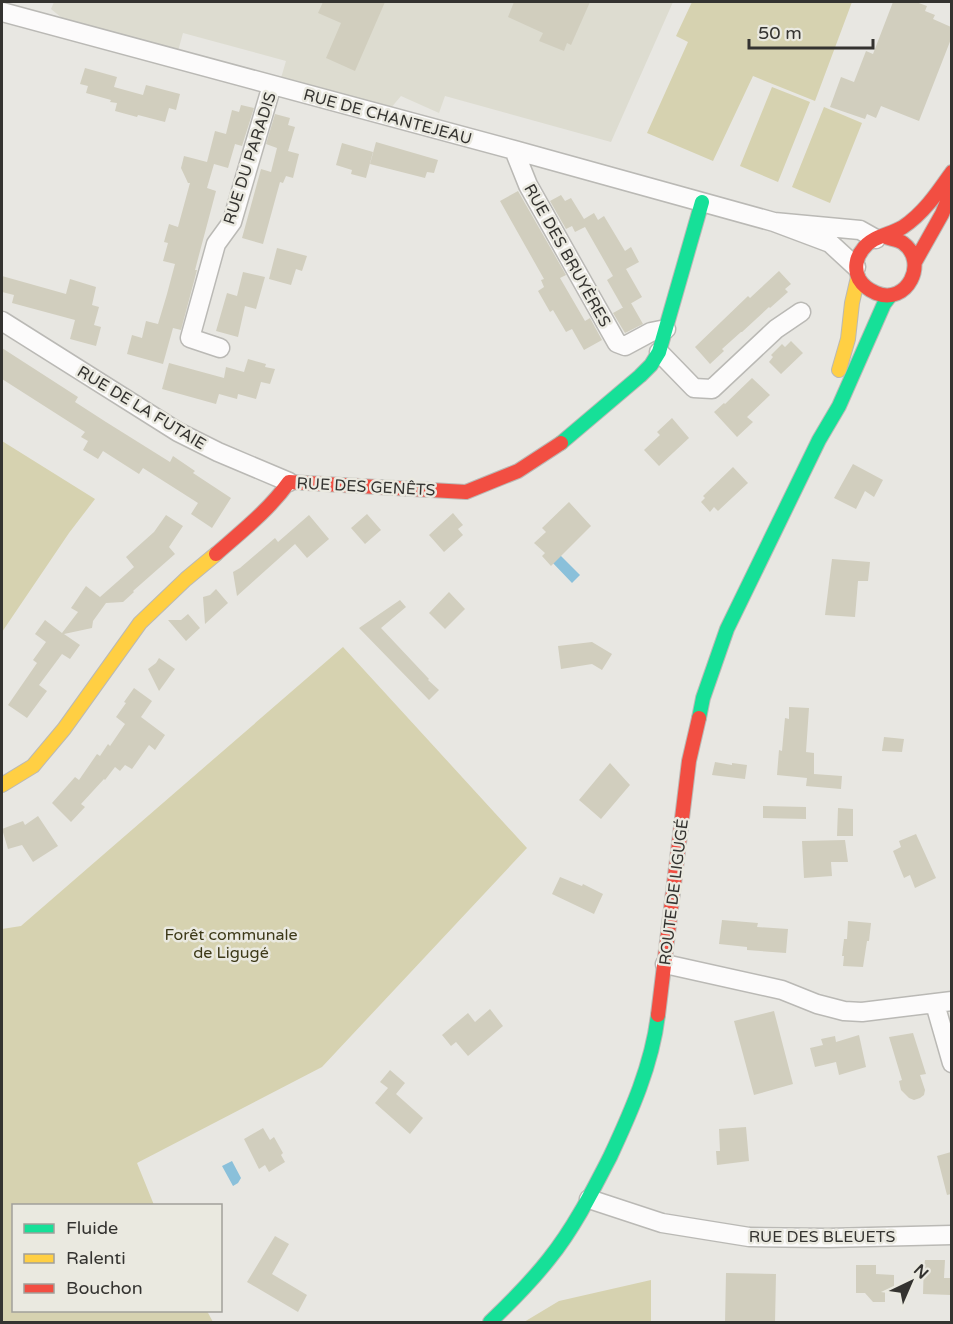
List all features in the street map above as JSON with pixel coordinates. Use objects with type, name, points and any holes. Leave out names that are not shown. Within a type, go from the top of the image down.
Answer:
[{"type":"street","name":"RUE DE CHANTEJEAU","points":[[2,12],[774,222],[830,243],[857,272]]},
{"type":"street","name":"RUE DU PARADIS","points":[[220,348],[190,338],[216,244],[232,222],[272,85]]},
{"type":"street","name":"RUE DES BRUYÈRES","points":[[514,150],[528,185],[617,343],[625,346],[651,332],[666,329]]},
{"type":"street","name":"ROUTE DE LIGUGÉ","points":[[819,440],[848,339],[858,258],[868,243],[913,220],[931,202],[951,172]]},
{"type":"street","name":"ROUTE DE LIGUGÉ","points":[[490,1323],[518,1295],[549,1258],[590,1198],[626,1123],[639,1090],[656,1033],[688,769],[703,698],[727,629],[819,440],[839,406],[884,304],[890,296],[908,287],[916,268],[915,262],[942,214],[951,190]]},
{"type":"street","name":"RUE DES GENÊTS","points":[[2,785],[33,766],[64,729],[140,623],[186,579],[261,515],[289,482],[466,492],[519,471],[565,440],[640,376],[659,352],[702,202]]},
{"type":"street","name":"RUE DE CHANTEJEAU","points":[[774,222],[860,230],[881,238]]},
{"type":"street","points":[[881,238],[895,238],[904,243],[910,249],[915,262]]},
{"type":"street","points":[[857,272],[862,285],[874,294],[890,296]]},
{"type":"street","points":[[659,352],[694,388],[712,388],[776,329],[801,312]]},
{"type":"street","name":"RUE DE LA FUTAIE","points":[[2,321],[178,432],[218,452],[289,482]]},
{"type":"street","points":[[665,964],[782,990],[817,1004],[844,1011],[862,1012],[943,1003],[951,1063]]},
{"type":"street","name":"RUE DES BLEUETS","points":[[590,1198],[662,1223],[748,1237],[951,1235]]},
{"type":"shaded area","points":[[54,2],[673,2],[611,142],[445,96],[439,113],[401,96],[390,109],[281,78],[286,61],[183,33],[178,51],[62,18],[51,9]]},
{"type":"green space","points":[[692,2],[852,2],[815,101],[753,76],[713,161],[647,133],[688,42],[676,36]]},
{"type":"green space","points":[[772,87],[810,102],[778,182],[740,166]]},
{"type":"green space","points":[[824,107],[862,123],[830,203],[792,187]]},
{"type":"green space","points":[[2,441],[95,499],[69,533],[2,632]]},
{"type":"green space","name":"Forêt communale de Ligugé","points":[[343,647],[527,848],[322,1067],[137,1163],[154,1204],[12,1204],[12,1312],[208,1312],[213,1322],[2,1322],[2,929],[21,926]]},
{"type":"green space","points":[[651,1280],[651,1322],[524,1322],[559,1301]]},
{"type":"water","points":[[559,554],[580,575],[572,583],[551,561]]},
{"type":"water","points":[[232,1161],[241,1178],[233,1186],[222,1166]]},
{"type":"building","points":[[323,2],[385,2],[355,71],[326,58],[341,23],[318,13]]},
{"type":"building","points":[[514,2],[590,2],[571,45],[567,43],[564,51],[539,41],[543,33],[508,17]]},
{"type":"building","points":[[893,2],[916,2],[927,6],[925,11],[935,15],[933,19],[951,27],[951,39],[919,121],[881,106],[876,118],[867,114],[865,119],[830,107],[841,77],[854,82],[866,51],[873,54]]},
{"type":"building","points":[[85,68],[117,77],[114,87],[143,95],[146,85],[180,94],[176,110],[169,108],[165,122],[115,111],[117,103],[86,93],[88,86],[80,84]]},
{"type":"building","points":[[241,105],[254,108],[242,146],[235,144],[228,168],[214,164],[207,188],[216,191],[181,330],[173,328],[163,364],[127,354],[132,335],[142,338],[146,321],[158,324],[167,294],[175,264],[163,261],[168,243],[164,242],[169,224],[178,227],[190,183],[181,168],[184,156],[207,162],[215,131],[226,134],[232,110],[239,112]]},
{"type":"building","points":[[275,114],[290,118],[288,125],[295,127],[288,151],[299,154],[293,178],[286,176],[283,183],[280,182],[263,244],[242,238],[261,169],[271,172],[277,148],[266,144]]},
{"type":"building","points":[[376,142],[438,160],[434,173],[427,172],[425,178],[370,164]]},
{"type":"building","points":[[342,143],[373,152],[366,178],[351,174],[352,170],[336,165]]},
{"type":"building","points":[[518,191],[566,275],[560,278],[585,321],[590,318],[602,340],[584,350],[572,329],[566,332],[553,310],[550,312],[538,291],[544,287],[541,280],[544,279],[500,201]]},
{"type":"building","points":[[561,195],[565,201],[571,198],[584,219],[594,213],[598,220],[604,216],[625,251],[631,247],[639,262],[626,269],[642,297],[623,308],[607,280],[613,276],[585,227],[575,232],[572,226],[566,229],[550,201]]},
{"type":"building","points":[[277,248],[307,256],[302,271],[296,269],[291,285],[269,279]]},
{"type":"building","points":[[779,271],[791,284],[785,289],[788,292],[722,349],[724,351],[710,364],[695,347],[748,296],[750,298]]},
{"type":"building","points":[[243,272],[265,277],[256,309],[245,306],[238,337],[216,331],[227,293],[237,296]]},
{"type":"building","points":[[2,276],[66,294],[70,279],[96,287],[92,305],[99,307],[94,325],[101,327],[96,346],[70,339],[75,320],[12,303],[14,295],[2,292]]},
{"type":"building","points":[[631,303],[643,324],[625,333],[613,313]]},
{"type":"building","points":[[791,341],[803,353],[781,374],[769,362],[773,357],[771,355],[782,344],[785,347]]},
{"type":"building","points":[[2,348],[78,397],[75,402],[170,462],[173,456],[195,471],[193,473],[231,498],[212,528],[191,514],[198,503],[143,468],[139,474],[103,451],[98,459],[83,450],[88,441],[81,437],[85,432],[2,379]]},
{"type":"building","points":[[248,359],[275,369],[270,384],[261,382],[256,399],[238,394],[237,399],[219,394],[216,404],[162,389],[169,363],[224,378],[226,367],[244,372]]},
{"type":"building","points":[[752,378],[770,395],[747,417],[753,422],[737,437],[714,412]]},
{"type":"building","points":[[672,418],[689,438],[659,466],[644,450],[660,435],[657,432]]},
{"type":"building","points":[[853,464],[883,480],[874,497],[865,491],[856,509],[834,498]]},
{"type":"building","points":[[733,467],[748,483],[718,511],[714,507],[710,512],[701,502],[705,498],[703,496]]},
{"type":"building","points":[[569,502],[591,526],[551,566],[542,556],[545,553],[534,543],[546,532],[542,528]]},
{"type":"building","points":[[453,513],[463,525],[458,529],[463,535],[444,552],[429,535]]},
{"type":"building","points":[[367,514],[381,530],[365,544],[351,528]]},
{"type":"building","points":[[166,515],[183,526],[169,547],[175,554],[123,602],[106,603],[93,621],[92,628],[64,634],[80,645],[70,659],[62,654],[39,685],[47,691],[27,718],[8,705],[37,663],[33,660],[46,642],[35,634],[45,620],[62,633],[78,612],[71,608],[86,586],[100,597],[134,567],[126,557],[154,532]]},
{"type":"building","points":[[309,515],[329,539],[307,558],[295,544],[237,596],[233,572],[275,538],[278,542]]},
{"type":"building","points":[[832,559],[870,562],[868,581],[858,581],[855,617],[825,615]]},
{"type":"building","points":[[216,589],[228,603],[205,624],[203,597],[210,595]]},
{"type":"building","points":[[449,592],[465,609],[445,629],[429,613]]},
{"type":"building","points":[[400,600],[406,607],[381,628],[439,690],[429,700],[359,628]]},
{"type":"building","points":[[188,614],[200,628],[186,641],[168,620],[181,620]]},
{"type":"building","points":[[592,642],[612,654],[602,670],[592,664],[561,669],[558,646]]},
{"type":"building","points":[[159,658],[175,669],[159,691],[148,669]]},
{"type":"building","points":[[134,688],[152,701],[141,717],[165,735],[155,750],[149,745],[132,769],[125,765],[120,771],[115,767],[81,804],[85,807],[71,822],[52,803],[75,777],[79,780],[97,754],[100,756],[108,744],[110,746],[125,724],[116,717]]},
{"type":"building","points":[[789,707],[809,708],[806,752],[814,753],[814,774],[842,776],[841,789],[806,786],[807,778],[777,775],[779,750],[782,751],[785,718],[789,719]]},
{"type":"building","points":[[884,737],[904,739],[902,752],[882,751]]},
{"type":"building","points":[[715,762],[747,765],[745,779],[712,775]]},
{"type":"building","points":[[610,763],[630,785],[601,819],[579,800]]},
{"type":"building","points":[[763,806],[806,807],[806,819],[763,818]]},
{"type":"building","points":[[838,808],[853,809],[853,836],[837,836]]},
{"type":"building","points":[[38,816],[58,846],[33,862],[22,845],[8,849],[2,829],[23,821],[25,825]]},
{"type":"building","points":[[916,834],[936,878],[915,888],[910,875],[904,878],[893,851],[901,847],[899,841]]},
{"type":"building","points":[[845,840],[848,862],[831,862],[832,876],[804,878],[802,841]]},
{"type":"building","points":[[560,877],[582,886],[583,884],[603,894],[594,914],[552,894]]},
{"type":"building","points":[[722,920],[758,923],[757,927],[788,929],[786,953],[747,950],[747,947],[719,944]]},
{"type":"building","points":[[848,921],[871,923],[863,967],[843,966],[844,956],[842,956],[844,939],[847,939]]},
{"type":"building","points":[[490,1009],[503,1026],[468,1056],[456,1042],[451,1046],[442,1035],[468,1013],[475,1022]]},
{"type":"building","points":[[774,1011],[793,1084],[754,1095],[734,1021]]},
{"type":"building","points":[[913,1033],[926,1074],[920,1075],[925,1090],[924,1095],[914,1100],[901,1090],[899,1081],[902,1080],[889,1037]]},
{"type":"building","points":[[859,1035],[866,1067],[839,1075],[836,1062],[815,1067],[810,1048],[823,1045],[821,1039],[835,1036],[836,1042]]},
{"type":"building","points":[[390,1070],[405,1083],[396,1094],[423,1118],[410,1134],[375,1103],[388,1088],[380,1082]]},
{"type":"building","points":[[746,1127],[749,1161],[717,1165],[716,1151],[720,1151],[719,1129]]},
{"type":"building","points":[[263,1128],[270,1140],[274,1137],[285,1162],[269,1172],[265,1165],[259,1169],[244,1139]]},
{"type":"building","points":[[951,1152],[951,1194],[947,1195],[937,1156]]},
{"type":"building","points":[[275,1236],[289,1244],[272,1274],[307,1295],[298,1312],[247,1282]]},
{"type":"building","points":[[924,1260],[945,1260],[944,1278],[951,1278],[951,1295],[923,1294]]},
{"type":"building","points":[[856,1265],[876,1265],[876,1274],[894,1275],[894,1291],[885,1291],[885,1302],[873,1302],[865,1293],[856,1293]]},
{"type":"building","points":[[726,1273],[776,1274],[775,1323],[725,1323]]},
{"type":"traffic: fast","points":[[561,443],[640,376],[659,352],[702,202]]},
{"type":"traffic: fast","points":[[699,718],[703,698],[727,629],[819,440],[839,406],[884,304],[890,296]]},
{"type":"traffic: fast","points":[[490,1322],[521,1292],[549,1259],[567,1235],[589,1196],[610,1157],[640,1088],[651,1052],[658,1015]]},
{"type":"traffic: slow","points":[[839,370],[848,339],[858,277]]},
{"type":"traffic: slow","points":[[2,785],[33,766],[64,729],[140,623],[216,554]]},
{"type":"traffic: jam","points":[[886,237],[903,243],[911,251],[914,261],[914,271],[905,288],[887,295],[866,288],[857,275],[856,263],[859,256],[871,241],[898,230],[918,215],[952,172]]},
{"type":"traffic: jam","points":[[915,262],[942,214],[952,190]]},
{"type":"traffic: jam","points":[[216,554],[264,511],[289,482],[466,492],[518,471],[561,443]]},
{"type":"traffic: jam","points":[[658,1015],[689,761],[699,718]]}]
